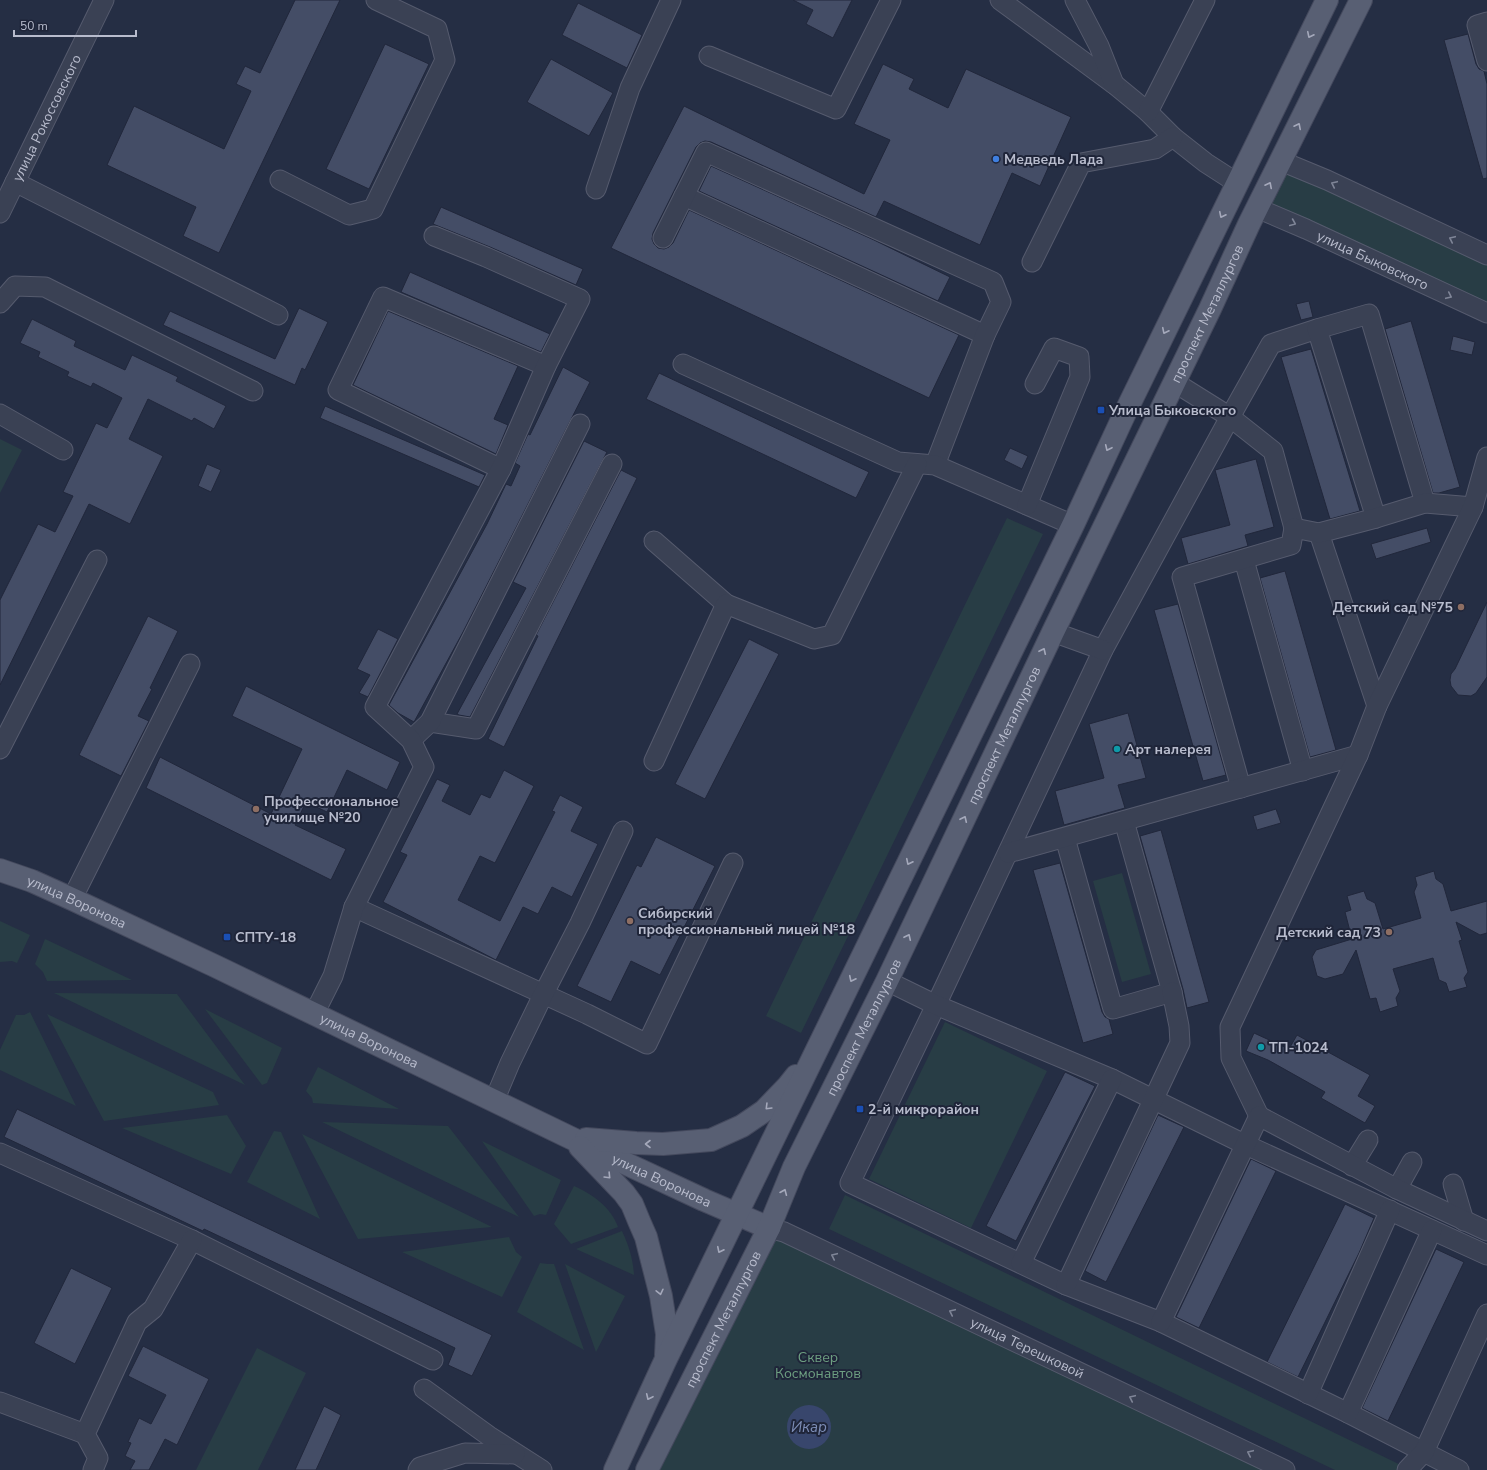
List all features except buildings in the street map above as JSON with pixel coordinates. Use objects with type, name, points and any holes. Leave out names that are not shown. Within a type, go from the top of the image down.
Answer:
[{"type":"main road","name":"проспект Металлургов","points":[[615,1470],[665,1361],[738,1215],[1073,525],[1125,413],[1327,0]]},
{"type":"main road","name":"проспект Металлургов","points":[[647,1470],[769,1228],[794,1167],[887,981],[1053,632],[1210,309],[1257,208],[1361,0]]},
{"type":"main road","points":[[1254,149],[1281,161]]},
{"type":"main road","points":[[1234,189],[1257,208]]},
{"type":"main road","name":"улица Воронова","points":[[0,870],[32,881],[72,899],[215,966],[571,1138],[769,1228]]},
{"type":"main road","points":[[571,1138],[643,1144],[711,1140],[742,1126],[764,1111],[788,1086],[820,1044]]},
{"type":"main road","points":[[571,1138],[624,1193],[632,1204],[646,1237],[661,1296],[667,1334],[665,1361]]},
{"type":"street","name":"улица Рокоссовского","points":[[0,213],[104,0]]},
{"type":"street","points":[[280,180],[349,215],[373,209],[445,60],[437,29],[376,0]]},
{"type":"street","points":[[596,189],[630,88],[671,0]]},
{"type":"street","points":[[709,56],[836,109],[891,0]]},
{"type":"street","points":[[1000,0],[1114,84],[1148,112],[1173,137],[1206,163],[1234,189]]},
{"type":"street","points":[[1075,0],[1099,46],[1114,84]]},
{"type":"street","points":[[1148,112],[1205,0]]},
{"type":"street","points":[[1487,22],[1477,24],[1487,61]]},
{"type":"street","points":[[1032,262],[1081,163],[1155,149],[1173,137]]},
{"type":"street","points":[[654,541],[726,604],[814,639],[832,635],[926,464],[1001,302],[993,282],[706,152],[663,238]]},
{"type":"street","points":[[1281,161],[1327,180],[1487,255]]},
{"type":"street","points":[[15,182],[278,315]]},
{"type":"street","points":[[684,196],[985,335]]},
{"type":"street","name":"улица Быковского","points":[[1257,208],[1306,229],[1487,313]]},
{"type":"street","points":[[314,1014],[333,976],[354,907],[424,767],[411,740],[375,707],[501,468],[546,366],[580,299],[486,257],[434,236]]},
{"type":"street","points":[[0,303],[15,286],[45,287],[253,391]]},
{"type":"street","points":[[501,468],[338,390],[383,297],[546,366]]},
{"type":"street","points":[[1425,503],[1369,314],[1271,344],[1103,650],[936,1005],[850,1183],[1066,1285],[1161,1322],[1348,1413],[1459,1470]]},
{"type":"street","points":[[1317,329],[1376,518]]},
{"type":"street","points":[[1027,504],[1080,377],[1079,357],[1054,348],[1036,384]]},
{"type":"street","points":[[683,364],[898,462],[926,464],[1027,504],[1073,525]]},
{"type":"street","points":[[1174,382],[1230,417],[1273,451],[1294,528],[1291,545],[1182,577],[1241,788]]},
{"type":"street","points":[[0,414],[63,450]]},
{"type":"street","points":[[411,740],[430,722],[580,424]]},
{"type":"street","points":[[1487,457],[1473,507],[1377,706],[1358,755],[1230,1027],[1231,1058],[1259,1116],[1397,1189],[1487,1231]]},
{"type":"street","points":[[430,722],[476,729],[612,464]]},
{"type":"street","points":[[1294,528],[1319,533],[1425,503],[1473,507]]},
{"type":"street","points":[[1319,533],[1377,706]]},
{"type":"street","points":[[0,749],[97,560]]},
{"type":"street","points":[[1244,560],[1303,771]]},
{"type":"street","points":[[654,761],[726,604]]},
{"type":"street","points":[[1053,632],[1103,650]]},
{"type":"street","points":[[72,899],[190,664]]},
{"type":"street","points":[[1008,853],[1358,755]]},
{"type":"street","points":[[1066,1285],[1180,1043],[1180,1026],[1172,992],[1124,821]]},
{"type":"street","points":[[494,1101],[510,1063],[580,923],[623,831]]},
{"type":"street","points":[[1065,838],[1114,1009],[1172,992]]},
{"type":"street","points":[[354,907],[587,1014],[646,1044],[732,863]]},
{"type":"street","points":[[887,981],[936,1005],[1112,1079],[1244,1144],[1487,1255]]},
{"type":"street","points":[[1021,1263],[1112,1079]]},
{"type":"street","points":[[1161,1322],[1244,1144],[1259,1116]]},
{"type":"street","points":[[1352,1166],[1368,1140]]},
{"type":"street","points":[[0,1153],[192,1240],[433,1360]]},
{"type":"street","points":[[1397,1189],[1412,1162]]},
{"type":"street","points":[[1453,1184],[1464,1221]]},
{"type":"street","points":[[1308,1394],[1390,1210]]},
{"type":"street","name":"улица Терешковой","points":[[769,1228],[784,1232],[1285,1470]]},
{"type":"street","points":[[1348,1413],[1432,1230]]},
{"type":"street","points":[[85,1434],[137,1322],[153,1309],[192,1240]]},
{"type":"street","points":[[1407,1470],[1424,1452],[1487,1314]]},
{"type":"street","points":[[424,1389],[540,1470]]},
{"type":"street","points":[[0,1402],[85,1434],[98,1458],[93,1470]]},
{"type":"street","points":[[418,1470],[420,1467],[465,1453],[515,1454]]},
{"type":"green space","points":[[1281,161],[1487,255],[1487,313],[1257,208]]},
{"type":"green space","points":[[0,439],[22,450],[0,493]]},
{"type":"green space","points":[[1007,518],[1043,534],[801,1033],[766,1016]]},
{"type":"green space","points":[[1122,873],[1151,974],[1122,982],[1093,881]]},
{"type":"green space","points":[[0,921],[30,935],[17,963],[12,961],[0,962]]},
{"type":"green space","points":[[45,939],[132,980],[47,981],[43,972],[35,964]]},
{"type":"green space","points":[[54,993],[177,994],[245,1085]]},
{"type":"green space","points":[[205,1009],[282,1048],[267,1083],[262,1085]]},
{"type":"green space","points":[[30,1012],[76,1106],[0,1070],[0,1050],[16,1015],[24,1015]]},
{"type":"green space","points":[[47,1014],[213,1092],[219,1105],[104,1121]]},
{"type":"green space","points":[[945,1022],[1047,1071],[971,1228],[869,1179]]},
{"type":"green space","points":[[318,1067],[399,1109],[313,1103],[312,1098],[306,1091]]},
{"type":"green space","points":[[227,1115],[246,1146],[231,1174],[122,1128]]},
{"type":"green space","points":[[322,1122],[448,1126],[519,1217]]},
{"type":"green space","points":[[274,1131],[281,1132],[320,1219],[247,1182]]},
{"type":"green space","points":[[302,1134],[492,1227],[358,1239]]},
{"type":"green space","points":[[482,1141],[561,1180],[546,1215],[540,1214],[534,1216]]},
{"type":"green space","points":[[574,1186],[594,1197],[606,1207],[611,1213],[618,1227],[571,1244],[554,1224]]},
{"type":"green space","points":[[845,1195],[1411,1470],[1335,1470],[829,1229]]},
{"type":"green space","name":"Сквер Космонавтов","points":[[769,1228],[1285,1470],[647,1470]]},
{"type":"green space","points":[[622,1231],[633,1263],[634,1275],[576,1249]]},
{"type":"green space","points":[[509,1237],[516,1252],[522,1257],[502,1297],[402,1252]]},
{"type":"green space","points":[[540,1263],[554,1264],[584,1350],[517,1312]]},
{"type":"green space","points":[[565,1264],[625,1296],[596,1352]]},
{"type":"green space","points":[[257,1348],[306,1373],[258,1470],[196,1470]]},
{"type":"water","name":"Икар","points":[[805,1405],[813,1405],[818,1406],[825,1411],[830,1418],[830,1436],[825,1443],[818,1448],[805,1449],[797,1446],[790,1439],[787,1431],[787,1423],[790,1415],[797,1408]]},
{"type":"place","name":"Медведь Лада","points":[[996,159]]},
{"type":"place","name":"Улица Быковского","points":[[1101,410]]},
{"type":"place","name":"Детский сад №75","points":[[1461,607]]},
{"type":"place","name":"Арт налерея","points":[[1117,749]]},
{"type":"place","name":"Профессиональное училище №20","points":[[256,809]]},
{"type":"place","name":"Сибирский профессиональный лицей №18","points":[[630,921]]},
{"type":"place","name":"Детский сад 73","points":[[1389,932]]},
{"type":"place","name":"СПТУ-18","points":[[227,937]]},
{"type":"place","name":"ТП-1024","points":[[1261,1047]]},
{"type":"place","name":"2-й микрорайон","points":[[860,1109]]}]
